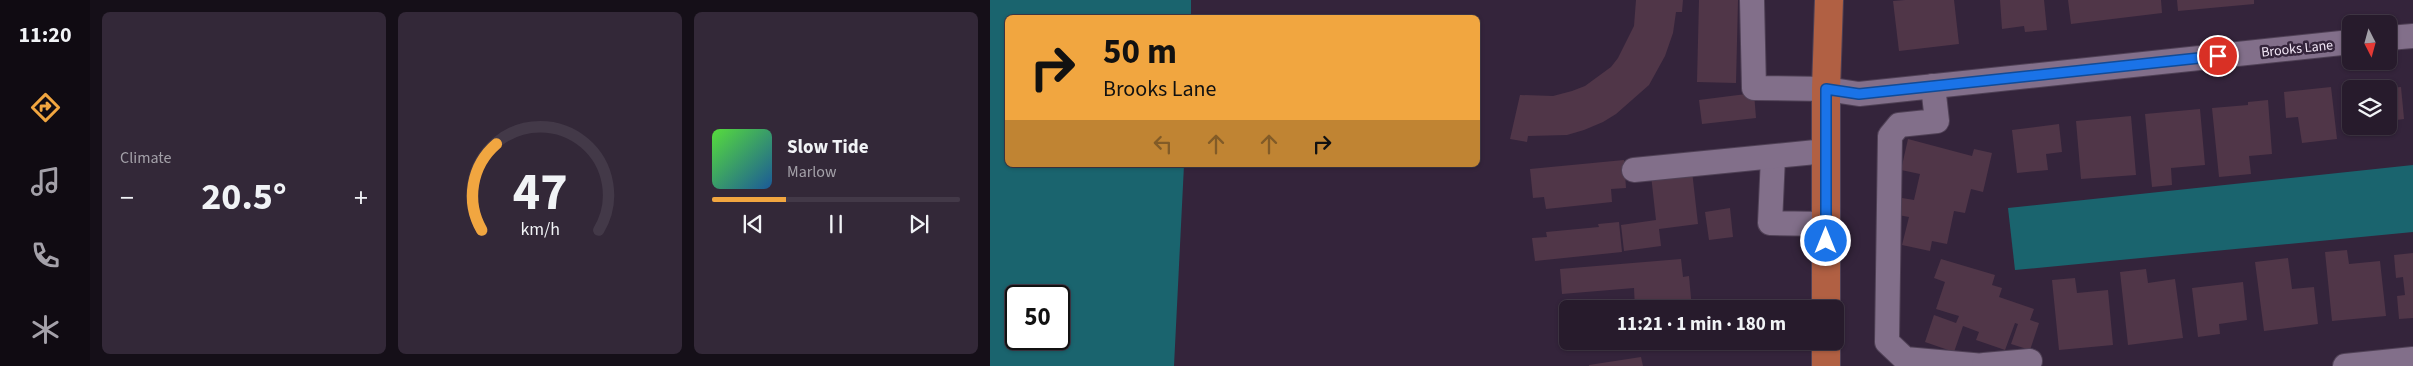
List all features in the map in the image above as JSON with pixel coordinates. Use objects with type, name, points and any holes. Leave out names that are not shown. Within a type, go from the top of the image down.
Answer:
[{"type":"main road","points":[[1826,300],[1826,89],[1829,0]]},
{"type":"main road","points":[[1826,350],[1826,366]]},
{"type":"street","name":"Brooks Lane","points":[[1752,0],[1754,88],[1826,89],[1859,94],[2342,43]]},
{"type":"street","points":[[2398,37],[2413,36]]},
{"type":"street","points":[[1933,86],[1938,121],[1898,126],[1890,136],[1887,342],[1905,359],[1940,364],[1984,366],[2030,361]]},
{"type":"street","points":[[1634,170],[1826,152]]},
{"type":"street","points":[[1773,157],[1770,223],[1826,224]]},
{"type":"street","points":[[2346,366],[2413,359]]},
{"type":"shaded area","points":[[990,0],[1191,0],[1191,15],[1005,15],[1005,167],[1184,167],[1174,366],[990,366]]},
{"type":"shaded area","points":[[2413,165],[2413,232],[2015,270],[2008,208]]},
{"type":"building","points":[[1636,0],[1683,0],[1682,12],[1676,12],[1673,33],[1665,56],[1649,85],[1616,114],[1584,130],[1567,135],[1528,136],[1527,142],[1510,139],[1520,95],[1553,96],[1572,91],[1585,86],[1611,67],[1618,58],[1634,26]]},
{"type":"building","points":[[1699,0],[1738,0],[1736,83],[1697,82]]},
{"type":"building","points":[[1954,0],[1959,44],[1899,51],[1893,1]]},
{"type":"building","points":[[2000,0],[2044,0],[2047,30],[2025,32],[2024,26],[2002,29]]},
{"type":"building","points":[[2068,0],[2161,0],[2162,13],[2071,24]]},
{"type":"building","points":[[2177,0],[2254,0],[2254,4],[2178,11]]},
{"type":"building","points":[[2331,87],[2337,139],[2302,143],[2298,117],[2286,118],[2284,92]]},
{"type":"building","points":[[2397,87],[2401,87],[2404,119],[2397,120]]},
{"type":"building","points":[[1754,93],[1756,118],[1702,124],[1699,100]]},
{"type":"building","points":[[2268,100],[2272,154],[2249,156],[2251,174],[2219,177],[2212,108],[2248,105],[2248,102]]},
{"type":"building","points":[[2200,109],[2205,165],[2171,168],[2172,185],[2152,187],[2145,114]]},
{"type":"building","points":[[2131,116],[2136,175],[2081,179],[2076,121]]},
{"type":"building","points":[[2059,124],[2062,152],[2046,154],[2048,170],[2017,173],[2012,130]]},
{"type":"building","points":[[1908,139],[1972,156],[1974,149],[1992,153],[1983,192],[1971,189],[1965,213],[1954,211],[1947,244],[1932,241],[1930,251],[1902,245],[1909,217],[1898,215],[1902,198],[1914,200],[1920,174],[1901,170]]},
{"type":"building","points":[[1624,160],[1626,188],[1611,189],[1612,202],[1546,209],[1544,197],[1533,198],[1530,169]]},
{"type":"building","points":[[1692,171],[1698,224],[1659,229],[1661,246],[1624,251],[1621,225],[1656,220],[1651,175]]},
{"type":"building","points":[[1730,208],[1733,237],[1709,240],[1705,212]]},
{"type":"building","points":[[1619,222],[1622,252],[1535,261],[1532,238],[1547,237],[1546,232],[1599,227],[1598,224]]},
{"type":"building","points":[[2347,250],[2349,264],[2380,261],[2386,316],[2332,321],[2325,252]]},
{"type":"building","points":[[2413,253],[2413,318],[2399,319],[2397,296],[2405,295],[2403,277],[2396,278],[2394,255]]},
{"type":"building","points":[[2288,258],[2292,289],[2314,287],[2318,324],[2264,331],[2255,262]]},
{"type":"building","points":[[1681,259],[1683,277],[1689,276],[1691,300],[1635,300],[1634,288],[1562,294],[1560,269]]},
{"type":"building","points":[[1941,259],[1995,275],[1992,285],[2002,288],[1999,297],[2034,309],[2030,320],[2039,323],[2030,350],[2011,344],[2018,324],[2015,323],[2005,350],[1976,340],[1979,332],[1963,326],[1954,352],[1925,342],[1934,315],[1956,323],[1959,316],[1936,309],[1945,282],[1934,278]]},
{"type":"building","points":[[2146,269],[2148,283],[2175,279],[2183,338],[2128,345],[2120,272]]},
{"type":"building","points":[[2075,278],[2077,293],[2108,290],[2113,345],[2059,350],[2052,280]]},
{"type":"building","points":[[2243,282],[2247,320],[2219,324],[2220,334],[2198,337],[2192,288]]},
{"type":"building","points":[[1641,357],[1643,366],[1589,366],[1589,365]]},
{"type":"route","points":[[1826,241],[1826,89],[1859,94],[2218,56]]}]
